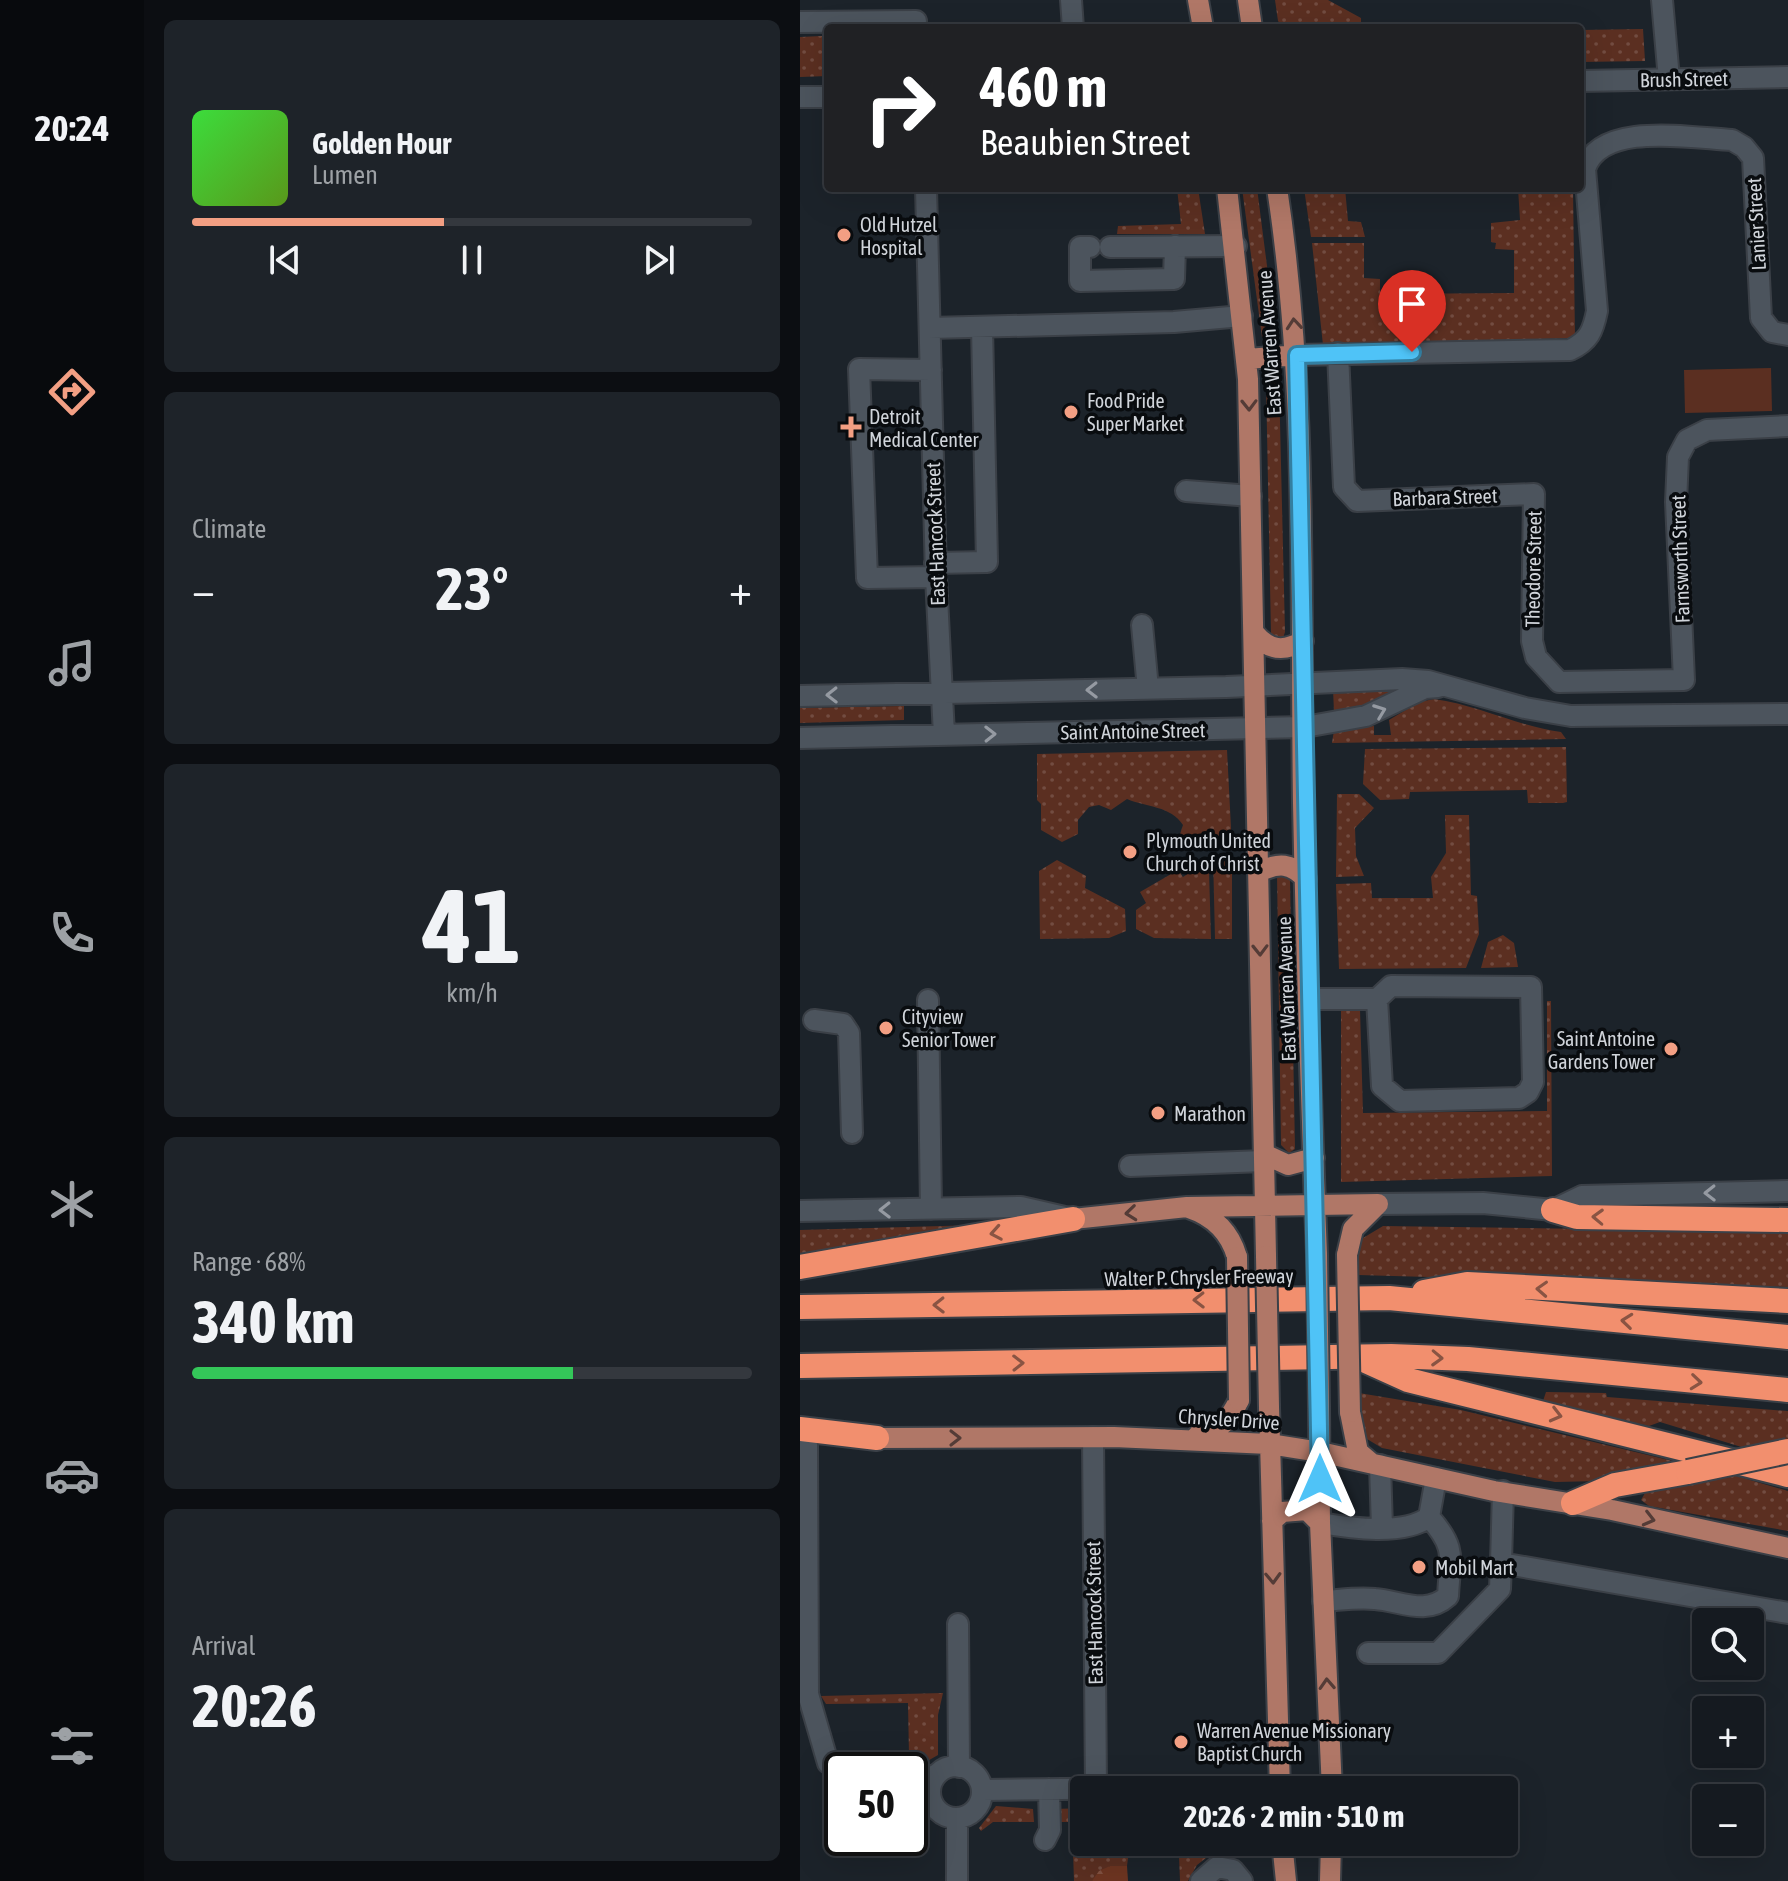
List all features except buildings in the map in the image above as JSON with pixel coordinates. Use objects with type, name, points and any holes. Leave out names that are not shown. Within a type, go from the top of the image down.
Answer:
[{"type":"highway","points":[[1553,1210],[1577,1217],[1788,1220]]},
{"type":"highway","points":[[800,1267],[1073,1219]]},
{"type":"highway","points":[[1389,1298],[1467,1284],[1788,1301]]},
{"type":"highway","name":"Walter P. Chrysler Freeway","points":[[800,1307],[1389,1298],[1788,1337]]},
{"type":"highway","points":[[800,1366],[1359,1357],[1468,1359],[1788,1390]]},
{"type":"highway","points":[[1359,1357],[1408,1380],[1788,1475]]},
{"type":"highway","points":[[802,1439],[877,1438]]},
{"type":"highway","points":[[1573,1503],[1615,1485],[1788,1451]]},
{"type":"main road","points":[[1198,0],[1202,24]]},
{"type":"main road","points":[[1248,0],[1251,24]]},
{"type":"main road","name":"East Warren Avenue","points":[[1228,192],[1247,359],[1269,1444],[1280,1776]]},
{"type":"main road","name":"East Warren Avenue","points":[[1277,192],[1297,355],[1320,1523],[1331,1776]]},
{"type":"main road","points":[[1247,359],[1297,355]]},
{"type":"main road","points":[[1254,633],[1268,647],[1279,650],[1303,641]]},
{"type":"main road","points":[[1259,872],[1285,864],[1296,868],[1306,879]]},
{"type":"main road","points":[[1264,1158],[1288,1165],[1314,1158]]},
{"type":"main road","points":[[1073,1219],[1187,1207],[1378,1204]]},
{"type":"main road","points":[[1375,1464],[1358,1452],[1350,1412],[1347,1255],[1353,1229],[1378,1204]]},
{"type":"main road","points":[[1182,1439],[1214,1431],[1229,1421],[1239,1400],[1237,1257],[1225,1231],[1201,1212],[1187,1207]]},
{"type":"main road","name":"Chrysler Drive","points":[[877,1438],[1093,1437],[1269,1444],[1788,1548]]},
{"type":"main road","points":[[1272,1521],[1292,1508],[1307,1510],[1320,1523]]},
{"type":"main road","points":[[1279,1881],[1280,1856]]},
{"type":"main road","points":[[1283,1856],[1286,1881]]},
{"type":"main road","points":[[1330,1881],[1331,1856]]},
{"type":"street","points":[[1071,0],[1073,24]]},
{"type":"street","points":[[1662,0],[1669,79]]},
{"type":"street","points":[[800,22],[915,16]]},
{"type":"street","name":"Brush Street","points":[[1584,81],[1788,77]]},
{"type":"street","points":[[800,97],[824,97]]},
{"type":"street","name":"Lanier Street","points":[[1338,353],[1570,350],[1584,343],[1594,329],[1597,311],[1593,239],[1584,180],[1589,157],[1600,145],[1627,138],[1732,140],[1753,158],[1761,318],[1772,332],[1788,335]]},
{"type":"street","name":"East Hancock Street","points":[[926,192],[935,570],[944,735]]},
{"type":"street","points":[[1175,246],[1174,279],[1080,281],[1080,247],[1175,246],[1236,246]]},
{"type":"street","points":[[930,328],[1174,322],[1242,316]]},
{"type":"street","points":[[931,370],[859,369],[867,578],[987,562],[982,327]]},
{"type":"street","points":[[1297,355],[1338,353]]},
{"type":"street","name":"Barbara Street","points":[[1338,353],[1344,487],[1357,501],[1534,494]]},
{"type":"street","name":"Farnsworth Street","points":[[1559,682],[1684,680],[1676,502],[1678,457],[1687,440],[1707,430],[1788,426]]},
{"type":"street","points":[[1186,491],[1251,496]]},
{"type":"street","name":"Theodore Street","points":[[1534,494],[1532,641],[1536,657],[1559,682]]},
{"type":"street","points":[[1142,625],[1148,689]]},
{"type":"street","name":"Saint Antoine Street","points":[[800,696],[1255,686],[1402,679],[1458,688],[1525,708],[1571,716],[1788,714]]},
{"type":"street","name":"Saint Antoine Street","points":[[800,738],[1305,727],[1347,722],[1380,712],[1425,688],[1458,688]]},
{"type":"street","points":[[1310,999],[1377,999],[1391,986],[1531,987],[1533,1082],[1528,1092],[1519,1098],[1400,1101],[1390,1096],[1382,1086],[1377,999]]},
{"type":"street","points":[[928,1000],[931,1209]]},
{"type":"street","points":[[814,1020],[843,1024],[849,1033],[852,1133]]},
{"type":"street","points":[[1130,1166],[1264,1158]]},
{"type":"street","points":[[1378,1204],[1483,1203],[1553,1210],[1582,1196],[1788,1191]]},
{"type":"street","points":[[800,1211],[1021,1207],[1073,1219]]},
{"type":"street","name":"East Hancock Street","points":[[1093,1437],[1096,1776]]},
{"type":"street","points":[[802,1439],[808,1694],[825,1752]]},
{"type":"street","points":[[1375,1464],[1382,1528]]},
{"type":"street","points":[[1320,1523],[1367,1530],[1421,1523],[1429,1517],[1436,1478]]},
{"type":"street","points":[[1368,1653],[1438,1653],[1500,1589],[1503,1491]]},
{"type":"street","points":[[1323,1601],[1374,1599],[1430,1607],[1440,1603],[1448,1596],[1450,1547],[1448,1537],[1429,1517]]},
{"type":"street","points":[[1501,1563],[1788,1613]]},
{"type":"street","points":[[928,1770],[947,1771],[976,1775],[982,1790],[973,1813],[957,1819],[935,1809],[930,1794],[947,1771],[959,1712],[958,1624]]},
{"type":"street","points":[[982,1790],[1070,1788]]},
{"type":"street","points":[[957,1819],[957,1881]]},
{"type":"street","points":[[1201,1881],[1210,1870],[1225,1867],[1242,1881]]},
{"type":"shaded area","points":[[1275,0],[1328,0],[1361,18],[1361,24],[1281,24]]},
{"type":"shaded area","points":[[1643,29],[1645,61],[1584,62],[1584,30]]},
{"type":"shaded area","points":[[822,36],[824,76],[800,77],[800,37]]},
{"type":"shaded area","points":[[1177,192],[1199,192],[1205,234],[1117,234],[1118,226],[1181,224]]},
{"type":"shaded area","points":[[1243,192],[1258,192],[1276,336],[1262,337]]},
{"type":"shaded area","points":[[1305,192],[1345,192],[1348,221],[1361,222],[1365,237],[1311,237]]},
{"type":"shaded area","points":[[1518,192],[1573,192],[1575,338],[1323,345],[1312,243],[1364,243],[1364,278],[1380,279],[1380,294],[1514,293],[1514,250],[1495,249],[1496,243],[1491,242],[1491,223],[1520,220]]},
{"type":"shaded area","points":[[1771,368],[1772,411],[1685,413],[1684,370]]},
{"type":"shaded area","points":[[1279,380],[1285,632],[1283,638],[1277,640],[1271,635],[1266,381]]},
{"type":"shaded area","points":[[1333,689],[1401,689],[1376,705],[1334,712]]},
{"type":"shaded area","points":[[1434,699],[1561,732],[1566,739],[1332,743],[1334,730],[1374,726],[1374,735],[1391,735],[1389,720],[1419,702]]},
{"type":"shaded area","points":[[904,706],[904,720],[800,723],[800,708]]},
{"type":"shaded area","points":[[1566,747],[1567,802],[1563,803],[1528,803],[1527,790],[1410,792],[1409,799],[1380,800],[1363,784],[1365,749]]},
{"type":"shaded area","points":[[1227,750],[1232,847],[1204,847],[1180,834],[1183,825],[1172,814],[1127,799],[1111,810],[1099,805],[1089,807],[1078,820],[1078,834],[1062,842],[1041,830],[1041,804],[1037,800],[1037,754]]},
{"type":"shaded area","points":[[1337,794],[1359,794],[1374,808],[1355,828],[1356,856],[1364,876],[1336,877]]},
{"type":"shaded area","points":[[1445,815],[1469,815],[1471,895],[1477,896],[1479,934],[1466,968],[1339,969],[1336,884],[1371,883],[1372,898],[1433,898],[1431,877],[1446,853]]},
{"type":"shaded area","points":[[1213,855],[1232,856],[1232,939],[1215,939]]},
{"type":"shaded area","points":[[1057,860],[1086,876],[1085,888],[1125,909],[1126,931],[1109,938],[1040,939],[1039,871]]},
{"type":"shaded area","points":[[1195,869],[1209,870],[1211,939],[1154,938],[1136,929],[1136,910],[1146,903],[1140,892],[1178,870],[1183,877]]},
{"type":"shaded area","points":[[1277,874],[1290,878],[1295,1149],[1289,1153],[1281,1145]]},
{"type":"shaded area","points":[[1503,935],[1514,943],[1518,967],[1481,968],[1488,942]]},
{"type":"shaded area","points":[[1547,1001],[1551,1001],[1552,1176],[1341,1182],[1341,1009],[1360,1009],[1363,1113],[1547,1111]]},
{"type":"shaded area","points":[[978,1225],[913,1242],[800,1254],[800,1230]]},
{"type":"shaded area","points":[[1383,1226],[1788,1232],[1788,1287],[1358,1275],[1358,1241]]},
{"type":"shaded area","points":[[1546,1392],[1606,1393],[1607,1397],[1788,1411],[1788,1443],[1748,1449],[1660,1422],[1649,1426],[1543,1401]]},
{"type":"shaded area","points":[[1359,1393],[1461,1410],[1681,1463],[1601,1481],[1555,1482],[1382,1448],[1362,1436]]},
{"type":"shaded area","points":[[1733,1475],[1788,1491],[1788,1531],[1649,1506],[1641,1500],[1645,1493],[1655,1490]]},
{"type":"shaded area","points":[[943,1693],[938,1715],[938,1755],[928,1761],[928,1752],[909,1752],[908,1703],[826,1704],[821,1696]]},
{"type":"shaded area","points":[[996,1806],[1033,1809],[1034,1822],[993,1822],[981,1831],[979,1828]]},
{"type":"shaded area","points":[[1070,1808],[1070,1822],[1055,1822],[1055,1809]]},
{"type":"shaded area","points":[[1073,1856],[1179,1856],[1128,1858],[1127,1866],[1110,1866],[1092,1881],[1074,1881]]},
{"type":"shaded area","points":[[1179,1856],[1206,1856],[1188,1881],[1180,1881]]},
{"type":"green space","points":[[1110,1866],[1127,1866],[1128,1881],[1092,1881],[1099,1871]]},
{"type":"place","name":"Old Hutzel Hospital","points":[[844,235]]},
{"type":"place","name":"Food Pride Super Market","points":[[1071,412]]},
{"type":"place","name":"Detroit Medical Center","points":[[851,427]]},
{"type":"place","name":"Plymouth United Church of Christ","points":[[1130,852]]},
{"type":"place","name":"Cityview Senior Tower","points":[[886,1028]]},
{"type":"place","name":"Saint Antoine Gardens Tower","points":[[1671,1049]]},
{"type":"place","name":"Marathon","points":[[1158,1113]]},
{"type":"place","name":"Mobil Mart","points":[[1419,1567]]},
{"type":"place","name":"Warren Avenue Missionary Baptist Church","points":[[1181,1742]]},
{"type":"route","points":[[1320,1479],[1317,1255],[1303,804],[1303,529],[1297,355],[1412,352]]}]
